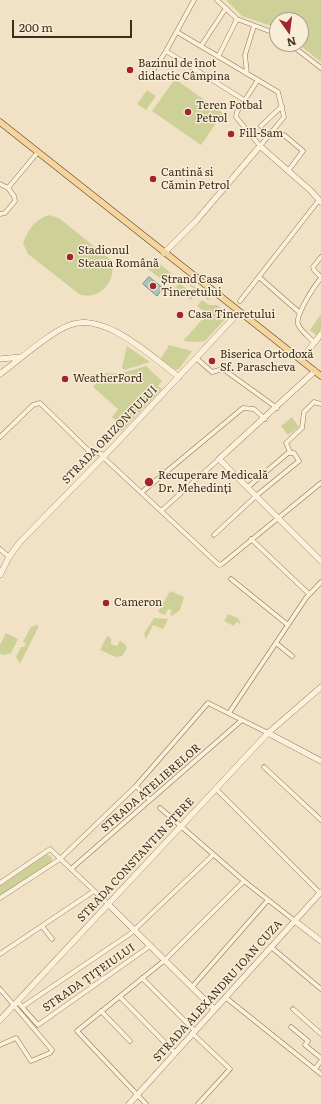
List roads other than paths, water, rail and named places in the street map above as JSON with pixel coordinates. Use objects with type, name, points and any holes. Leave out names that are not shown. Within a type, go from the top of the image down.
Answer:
[{"type":"main road","points":[[0,122],[321,376]]},
{"type":"street","points":[[155,68],[194,0]]},
{"type":"street","points":[[217,0],[237,19],[269,31]]},
{"type":"street","points":[[201,46],[226,8]]},
{"type":"street","points":[[218,57],[237,19]]},
{"type":"street","points":[[247,74],[245,55],[254,26]]},
{"type":"street","points":[[164,253],[196,221],[284,117],[278,92],[177,32]]},
{"type":"street","points":[[166,51],[244,100]]},
{"type":"street","points":[[300,52],[321,68]]},
{"type":"street","points":[[240,301],[320,201],[310,190],[260,146],[236,118],[237,112],[258,80]]},
{"type":"street","points":[[261,126],[282,106]]},
{"type":"street","points":[[284,135],[303,152],[288,171]]},
{"type":"street","points":[[8,188],[38,152]]},
{"type":"street","points":[[0,184],[8,188],[14,196],[15,201],[5,214],[0,214]]},
{"type":"street","points":[[314,343],[299,326],[297,319],[306,303],[307,296],[321,277],[313,269],[321,257]]},
{"type":"street","points":[[259,277],[300,313]]},
{"type":"street","name":"STRADA ORIZONTULUI","points":[[0,575],[9,557],[20,542],[104,456],[239,312]]},
{"type":"street","points":[[0,374],[67,326],[76,323],[86,323],[103,326],[115,331],[179,377]]},
{"type":"street","points":[[301,360],[321,334]]},
{"type":"street","points":[[0,359],[25,355]]},
{"type":"street","points":[[196,358],[212,372],[223,369],[276,408]]},
{"type":"street","points":[[162,511],[315,371]]},
{"type":"street","points":[[214,535],[256,496],[298,462],[294,453],[290,452],[286,443],[302,428],[304,412],[314,402],[321,404]]},
{"type":"street","points":[[0,437],[33,405],[40,403],[89,451],[104,456],[218,565],[222,564],[321,483]]},
{"type":"street","points":[[142,492],[243,408],[249,407],[254,409],[264,419]]},
{"type":"street","points":[[248,487],[290,452]]},
{"type":"street","points":[[219,459],[321,561]]},
{"type":"street","points":[[251,539],[309,594]]},
{"type":"street","points":[[0,549],[9,557]]},
{"type":"street","points":[[231,579],[288,625]]},
{"type":"street","points":[[229,713],[309,594],[321,582]]},
{"type":"street","points":[[276,643],[292,656]]},
{"type":"street","name":"STRADA CONSTANTIN STERE","points":[[0,1020],[18,1004],[28,991],[108,904],[181,828],[268,733],[321,688]]},
{"type":"street","points":[[0,898],[60,859],[136,786],[208,703],[321,760]]},
{"type":"street","name":"STRADA ATELIERELOR","points":[[71,869],[242,720]]},
{"type":"street","points":[[264,767],[321,820]]},
{"type":"street","points":[[136,786],[150,800]]},
{"type":"street","points":[[216,789],[321,892]]},
{"type":"street","points":[[160,808],[181,828],[244,881],[321,941]]},
{"type":"street","points":[[0,883],[50,849],[214,1009]]},
{"type":"street","points":[[18,1004],[34,999],[134,930],[214,855]]},
{"type":"street","points":[[146,1104],[77,1031],[165,960],[244,881]]},
{"type":"street","points":[[0,954],[94,891]]},
{"type":"street","name":"STRADA ALEXANDRU IOAN CUZA","points":[[129,1104],[321,892]]},
{"type":"street","points":[[192,987],[268,900]]},
{"type":"street","points":[[42,926],[52,939]]},
{"type":"street","name":"STRADA ȚIȚEIULUI","points":[[18,1004],[38,1025],[150,946]]},
{"type":"street","points":[[271,948],[321,989]]},
{"type":"street","points":[[142,978],[230,1069],[198,1104]]},
{"type":"street","points":[[0,989],[18,1004],[52,1050],[50,1053],[31,1061],[16,1038],[0,1045]]},
{"type":"street","points":[[28,991],[34,999]]},
{"type":"street","points":[[120,997],[175,1053]]},
{"type":"street","points":[[225,997],[321,1074]]},
{"type":"street","points":[[293,1009],[321,1034]]},
{"type":"street","points":[[101,1011],[130,1041]]},
{"type":"street","points":[[291,1027],[308,1041],[305,1045],[321,1058]]},
{"type":"street","points":[[315,1069],[321,1061]]},
{"type":"water","name":"Ștrand Casa Tineretului","points":[[149,277],[163,288],[157,296],[143,284]]},
{"type":"place","name":"Bazinul de înot didactic Câmpina","points":[[130,70]]},
{"type":"place","name":"Teren Fotbal Petrol","points":[[188,112]]},
{"type":"place","name":"Fill-Sam","points":[[231,134]]},
{"type":"place","name":"Cantină si Cămin Petrol","points":[[153,179]]},
{"type":"place","name":"Stadionul Steaua Română","points":[[70,257]]},
{"type":"place","name":"Ștrand Casa Tineretului","points":[[153,286]]},
{"type":"place","name":"Casa Tineretului","points":[[180,315]]},
{"type":"place","name":"Biserica Ortodoxă Sf. Parascheva","points":[[212,361]]},
{"type":"place","name":"WeatherFord","points":[[65,379]]},
{"type":"place","name":"Recuperare Medicală Dr. Mehedinți","points":[[149,482]]},
{"type":"place","name":"Cameron","points":[[106,603]]}]
